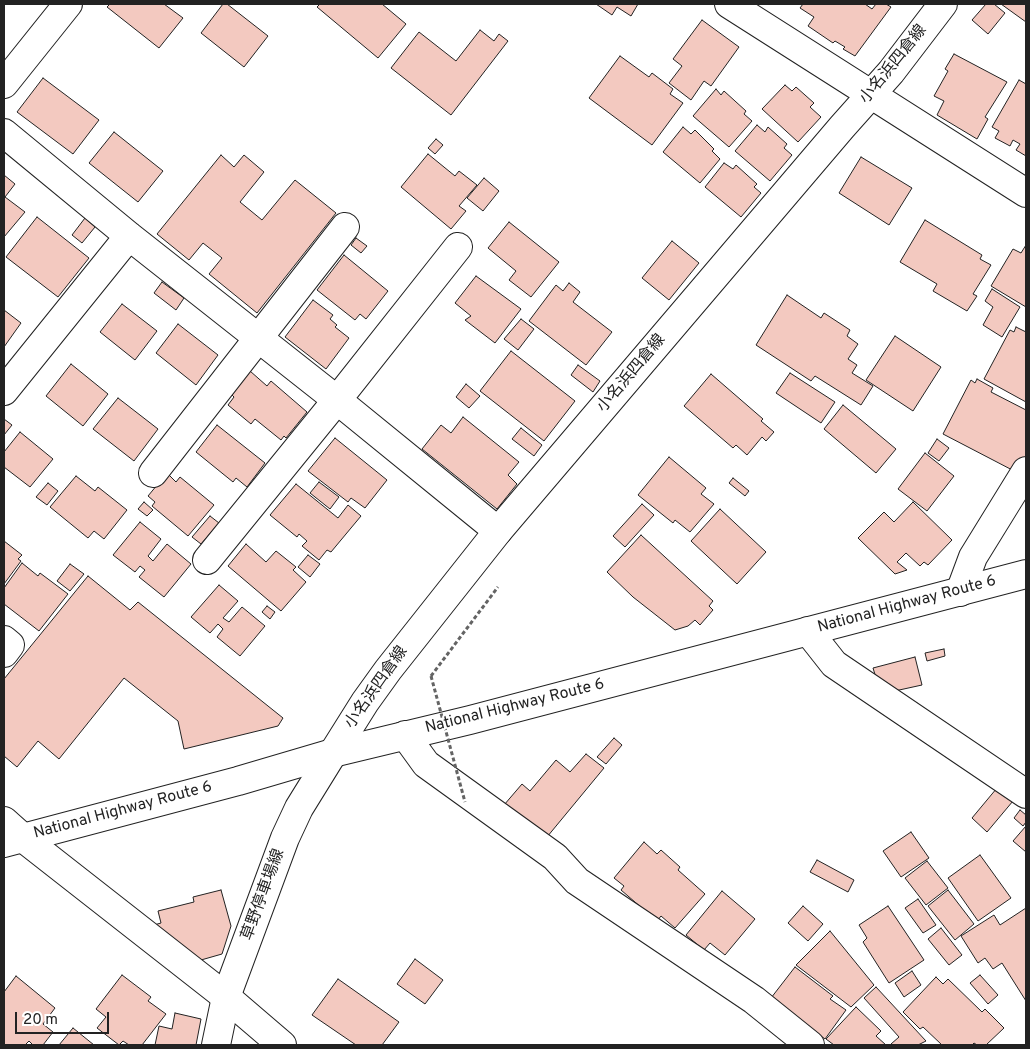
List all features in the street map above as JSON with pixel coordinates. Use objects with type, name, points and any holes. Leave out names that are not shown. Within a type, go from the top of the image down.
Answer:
[{"type":"main road","points":[[4,84],[68,4]]},
{"type":"main road","points":[[730,4],[1026,193]]},
{"type":"main road","name":"小名浜四倉線","points":[[333,753],[388,670],[498,531],[871,95],[943,4]]},
{"type":"main road","points":[[4,133],[129,236],[337,400],[498,531]]},
{"type":"main road","points":[[153,473],[346,227]]},
{"type":"main road","points":[[4,391],[129,236]]},
{"type":"main road","points":[[207,560],[458,247]]},
{"type":"main road","points":[[960,592],[973,557],[1026,470]]},
{"type":"main road","name":"National Highway Route 6","points":[[10,834],[238,781],[333,753],[1026,574]]},
{"type":"main road","points":[[808,631],[834,664],[1026,794]]},
{"type":"main road","points":[[4,640],[10,645],[4,653]]},
{"type":"main road","points":[[405,735],[426,764],[555,857],[577,881],[754,1000],[810,1045]]},
{"type":"main road","name":"草野停車場線","points":[[216,1045],[226,997],[285,838],[298,808],[333,753]]},
{"type":"main road","points":[[10,834],[226,997],[282,1045]]},
{"type":"path","points":[[465,802],[431,676],[498,587]]},
{"type":"building","points":[[110,4],[164,4],[183,18],[159,48],[107,7]]},
{"type":"building","points":[[223,4],[227,4],[268,36],[244,67],[201,33]]},
{"type":"building","points":[[320,4],[382,4],[406,24],[378,58],[317,7]]},
{"type":"building","points":[[596,4],[638,4],[631,16],[617,7],[612,15]]},
{"type":"building","points":[[803,4],[865,4],[872,9],[876,4],[886,4],[891,7],[855,56],[843,49],[845,47],[835,41],[833,43],[808,26],[814,17],[800,8]]},
{"type":"building","points":[[986,4],[994,4],[1005,13],[988,34],[972,20]]},
{"type":"building","points":[[1001,4],[1026,4],[1026,22]]},
{"type":"building","points":[[702,20],[739,47],[711,86],[704,81],[691,100],[669,83],[682,66],[673,59]]},
{"type":"building","points":[[480,30],[494,41],[499,34],[508,41],[451,115],[391,68],[419,32],[456,61]]},
{"type":"building","points":[[954,54],[1007,82],[985,117],[988,119],[977,139],[937,115],[944,101],[934,96],[948,71],[945,69]]},
{"type":"building","points":[[620,56],[649,77],[652,73],[673,89],[670,94],[683,103],[652,145],[589,98]]},
{"type":"building","points":[[43,78],[99,120],[73,154],[17,112]]},
{"type":"building","points":[[1019,80],[1026,84],[1026,156],[1016,150],[1020,144],[1013,140],[1010,146],[995,138],[999,131],[992,127]]},
{"type":"building","points":[[785,85],[792,91],[796,87],[814,103],[810,107],[821,117],[798,142],[762,109]]},
{"type":"building","points":[[716,89],[721,95],[724,91],[746,111],[744,114],[752,121],[729,147],[693,116]]},
{"type":"building","points":[[757,125],[765,132],[768,127],[787,144],[784,148],[792,155],[770,181],[735,151]]},
{"type":"building","points":[[683,127],[691,134],[695,130],[714,149],[712,151],[720,159],[700,183],[663,152]]},
{"type":"building","points":[[114,132],[163,171],[138,202],[89,163]]},
{"type":"building","points":[[436,139],[443,145],[435,154],[428,148]]},
{"type":"building","points":[[428,154],[455,176],[459,171],[477,185],[459,206],[466,211],[451,229],[401,187]]},
{"type":"building","points":[[221,155],[234,167],[244,155],[264,172],[240,202],[262,220],[295,180],[336,213],[257,313],[209,274],[222,258],[203,243],[189,260],[157,234]]},
{"type":"building","points":[[861,157],[912,188],[889,225],[839,193]]},
{"type":"building","points":[[724,163],[733,169],[736,165],[757,184],[754,187],[761,193],[741,217],[705,187]]},
{"type":"building","points":[[4,175],[15,184],[5,197],[25,212],[4,237]]},
{"type":"building","points":[[484,178],[499,191],[483,211],[467,198]]},
{"type":"building","points":[[37,217],[89,258],[58,297],[6,257]]},
{"type":"building","points":[[85,218],[95,227],[82,243],[72,235]]},
{"type":"building","points":[[925,220],[982,255],[980,259],[991,265],[973,294],[977,296],[967,311],[933,291],[937,284],[900,262]]},
{"type":"building","points":[[509,222],[559,262],[531,297],[509,280],[516,271],[488,248]]},
{"type":"building","points":[[356,238],[367,246],[361,253],[351,245]]},
{"type":"building","points":[[672,241],[699,263],[669,300],[642,278]]},
{"type":"building","points":[[1026,245],[1026,307],[991,286],[1013,249],[1021,253]]},
{"type":"building","points":[[344,255],[388,291],[366,319],[360,314],[355,320],[317,290]]},
{"type":"building","points":[[476,276],[521,309],[495,343],[465,320],[471,316],[455,303]]},
{"type":"building","points":[[162,282],[184,298],[176,310],[154,293]]},
{"type":"building","points":[[569,283],[580,292],[573,302],[612,332],[586,365],[529,321],[556,285],[563,291]]},
{"type":"building","points":[[992,289],[1020,307],[1002,337],[983,325],[993,307],[985,301]]},
{"type":"building","points":[[787,295],[821,318],[824,313],[850,330],[847,336],[858,344],[848,359],[857,365],[852,373],[873,386],[861,405],[815,376],[811,381],[756,345]]},
{"type":"building","points":[[313,300],[333,315],[330,319],[337,325],[335,327],[349,338],[326,369],[285,337]]},
{"type":"building","points":[[122,304],[157,331],[135,360],[100,332]]},
{"type":"building","points":[[4,310],[21,323],[4,347]]},
{"type":"building","points":[[521,319],[534,329],[518,350],[504,339]]},
{"type":"building","points":[[178,324],[218,355],[196,385],[156,353]]},
{"type":"building","points":[[1016,327],[1026,332],[1026,402],[984,379],[1010,330],[1014,332]]},
{"type":"building","points":[[895,336],[941,367],[913,411],[866,380]]},
{"type":"building","points":[[511,351],[575,401],[544,441],[480,391]]},
{"type":"building","points":[[71,364],[108,394],[83,426],[46,396]]},
{"type":"building","points":[[578,365],[600,381],[593,392],[571,375]]},
{"type":"building","points":[[250,371],[267,386],[271,381],[307,412],[286,438],[284,436],[281,440],[255,419],[251,424],[228,405],[234,397],[231,394]]},
{"type":"building","points":[[790,373],[835,402],[821,423],[776,393]]},
{"type":"building","points":[[711,374],[763,419],[761,421],[774,432],[766,441],[762,437],[747,455],[736,445],[733,448],[684,406]]},
{"type":"building","points":[[977,379],[993,388],[991,392],[1026,410],[1026,457],[1018,473],[943,434],[971,380],[975,383]]},
{"type":"building","points":[[466,384],[480,396],[469,408],[456,397]]},
{"type":"building","points":[[118,398],[158,429],[134,461],[93,429]]},
{"type":"building","points":[[843,405],[896,449],[876,473],[824,429]]},
{"type":"building","points":[[463,417],[519,462],[508,475],[517,484],[497,509],[422,449],[441,425],[451,433]]},
{"type":"building","points":[[4,419],[12,425],[4,435]]},
{"type":"building","points":[[217,425],[265,463],[247,487],[236,478],[233,482],[196,452]]},
{"type":"building","points":[[521,428],[542,445],[534,456],[512,439]]},
{"type":"building","points":[[20,432],[53,459],[30,487],[4,467],[4,452]]},
{"type":"building","points":[[335,438],[387,480],[365,508],[351,498],[348,502],[308,471]]},
{"type":"building","points":[[937,439],[949,448],[939,461],[928,453]]},
{"type":"building","points":[[925,453],[954,476],[927,511],[898,489]]},
{"type":"building","points":[[669,457],[706,488],[701,494],[714,504],[690,532],[675,520],[673,523],[638,495]]},
{"type":"building","points":[[167,473],[176,482],[180,477],[214,505],[188,536],[152,506],[155,502],[148,496]]},
{"type":"building","points":[[76,476],[95,491],[98,487],[127,510],[104,539],[94,531],[88,538],[50,507]]},
{"type":"building","points":[[733,478],[749,491],[745,496],[729,483]]},
{"type":"building","points":[[319,482],[339,497],[330,509],[310,493]]},
{"type":"building","points":[[48,483],[58,491],[47,505],[36,497]]},
{"type":"building","points":[[296,484],[338,518],[348,505],[361,516],[331,552],[327,550],[319,560],[302,546],[307,541],[299,534],[297,537],[270,515]]},
{"type":"building","points":[[144,502],[153,510],[147,516],[138,509]]},
{"type":"building","points":[[913,502],[952,540],[928,565],[924,562],[920,566],[906,553],[897,562],[907,570],[895,574],[858,538],[884,512],[894,522]]},
{"type":"building","points":[[642,504],[654,515],[625,547],[613,536]]},
{"type":"building","points":[[720,509],[766,552],[737,584],[691,541]]},
{"type":"building","points":[[210,516],[219,523],[201,544],[192,537]]},
{"type":"building","points":[[140,522],[161,539],[148,556],[153,561],[167,544],[191,564],[164,597],[139,577],[145,570],[140,566],[135,572],[113,555]]},
{"type":"building","points":[[641,535],[713,601],[709,606],[713,610],[700,625],[695,620],[688,626],[675,630],[633,597],[607,572]]},
{"type":"building","points":[[4,541],[22,555],[18,559],[21,561],[4,584]]},
{"type":"building","points":[[246,544],[266,562],[276,551],[296,567],[293,570],[306,582],[281,611],[228,566]]},
{"type":"building","points":[[308,555],[320,564],[310,577],[298,567]]},
{"type":"building","points":[[22,563],[38,576],[40,573],[68,594],[39,631],[4,604],[4,588]]},
{"type":"building","points":[[70,564],[84,574],[70,591],[57,581]]},
{"type":"building","points":[[88,576],[130,610],[138,602],[283,718],[278,726],[184,749],[178,721],[124,678],[59,759],[38,741],[17,767],[4,756],[4,679]]},
{"type":"building","points":[[219,585],[238,601],[223,618],[229,622],[242,607],[265,626],[240,656],[217,637],[223,629],[218,624],[210,633],[191,617]]},
{"type":"building","points":[[267,606],[275,612],[270,619],[262,612]]},
{"type":"building","points":[[944,649],[945,656],[927,661],[925,653]]},
{"type":"building","points":[[915,657],[922,685],[881,694],[873,668]]},
{"type":"building","points":[[614,738],[622,745],[606,764],[597,757]]},
{"type":"building","points":[[586,754],[604,768],[547,837],[504,805],[522,784],[530,791],[556,760],[570,772]]},
{"type":"building","points":[[997,788],[1013,801],[987,832],[972,818]]},
{"type":"building","points":[[1020,810],[1026,815],[1026,822],[1023,826],[1014,818]]},
{"type":"building","points":[[1026,826],[1026,852],[1013,841]]},
{"type":"building","points":[[911,832],[929,858],[901,877],[883,851]]},
{"type":"building","points":[[644,842],[657,854],[661,850],[680,867],[678,870],[705,894],[675,928],[661,916],[657,921],[621,890],[624,886],[614,878]]},
{"type":"building","points":[[980,855],[1011,898],[978,921],[948,878]]},
{"type":"building","points":[[817,860],[854,880],[848,892],[810,872]]},
{"type":"building","points":[[927,861],[948,888],[926,905],[905,878]]},
{"type":"building","points":[[221,890],[231,926],[222,954],[194,962],[154,925],[161,923],[158,911],[194,902],[193,897]]},
{"type":"building","points":[[948,890],[974,924],[955,940],[928,906]]},
{"type":"building","points":[[722,891],[755,919],[725,955],[710,943],[704,950],[686,935]]},
{"type":"building","points":[[918,899],[936,925],[923,933],[905,908]]},
{"type":"building","points":[[803,906],[823,924],[808,941],[788,923]]},
{"type":"building","points":[[888,906],[924,960],[889,983],[863,942],[867,938],[859,925]]},
{"type":"building","points":[[1026,908],[1026,1001],[1002,963],[993,969],[985,958],[978,963],[961,936],[994,915],[1000,925]]},
{"type":"building","points":[[941,928],[962,955],[949,965],[928,939]]},
{"type":"building","points":[[830,931],[874,985],[851,1007],[796,965]]},
{"type":"building","points":[[415,959],[443,980],[425,1004],[397,984]]},
{"type":"building","points":[[795,967],[833,996],[830,999],[846,1010],[825,1039],[771,998]]},
{"type":"building","points":[[912,971],[921,985],[904,997],[895,983]]},
{"type":"building","points":[[122,975],[151,997],[148,1001],[166,1014],[142,1045],[129,1045],[123,1041],[119,1045],[97,1028],[106,1017],[96,1009]]},
{"type":"building","points":[[980,975],[998,995],[988,1004],[970,983]]},
{"type":"building","points":[[16,976],[55,1008],[43,1024],[53,1032],[43,1045],[33,1045],[29,1041],[25,1045],[4,1045],[4,992]]},
{"type":"building","points":[[936,977],[943,984],[948,979],[982,1012],[985,1009],[1004,1028],[986,1045],[974,1043],[972,1045],[942,1045],[923,1027],[920,1029],[903,1012]]},
{"type":"building","points":[[338,979],[399,1022],[382,1045],[356,1045],[312,1015]]},
{"type":"building","points":[[876,987],[926,1041],[918,1045],[891,1044],[899,1037],[864,998]]},
{"type":"building","points":[[856,1007],[881,1031],[876,1036],[886,1045],[834,1045],[826,1039]]},
{"type":"building","points":[[175,1013],[201,1019],[196,1045],[155,1045],[159,1026],[172,1029]]},
{"type":"building","points":[[73,1028],[94,1045],[59,1045]]}]
